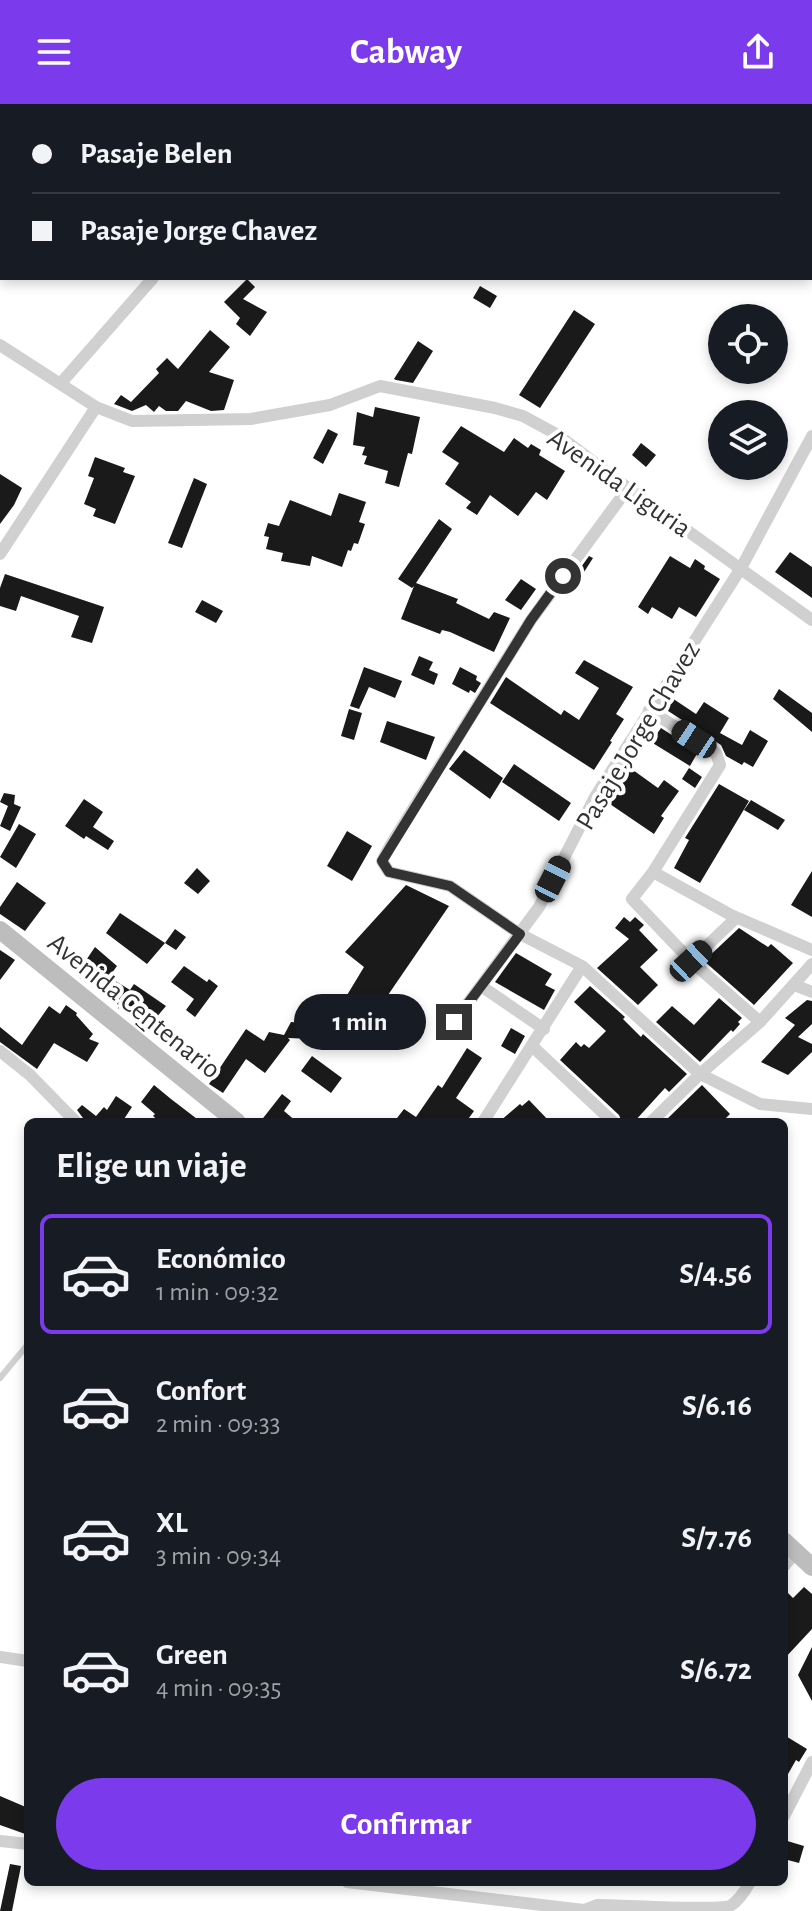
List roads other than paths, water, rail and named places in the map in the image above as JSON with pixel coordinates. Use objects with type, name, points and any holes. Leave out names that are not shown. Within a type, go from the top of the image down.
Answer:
[{"type":"main road","name":"Avenida Centenario","points":[[0,930],[232,1118]]},
{"type":"main road","points":[[788,1553],[812,1567]]},
{"type":"street","points":[[61,383],[151,280]]},
{"type":"street","name":"Avenida Liguria","points":[[0,345],[96,407],[132,421],[251,419],[330,405],[380,386],[523,416],[558,435],[812,620]]},
{"type":"street","points":[[0,554],[96,407]]},
{"type":"street","name":"Pasaje Jorge Chavez","points":[[454,1022],[539,907],[595,797],[741,568],[812,436]]},
{"type":"street","points":[[628,488],[531,620],[382,861],[389,872],[450,886],[520,934],[582,966],[700,1074],[760,1104],[812,1109]]},
{"type":"street","points":[[649,710],[716,753],[720,765],[653,872],[632,899],[691,961],[760,1022]]},
{"type":"street","points":[[653,872],[736,918],[812,950]]},
{"type":"street","points":[[691,961],[736,918]]},
{"type":"street","points":[[655,1118],[760,1022],[812,964]]},
{"type":"street","points":[[490,1118],[582,966]]},
{"type":"street","points":[[794,985],[812,992]]},
{"type":"street","points":[[481,986],[544,1029]]},
{"type":"street","points":[[532,1046],[609,1118]]},
{"type":"street","points":[[0,1051],[30,1075],[72,1118]]},
{"type":"street","points":[[0,1657],[24,1660]]},
{"type":"street","points":[[788,1808],[812,1762]]},
{"type":"street","points":[[0,1841],[24,1844]]},
{"type":"street","points":[[381,1886],[584,1910],[597,1905],[731,1909],[747,1886]]},
{"type":"lane","points":[[0,1378],[24,1349]]}]
